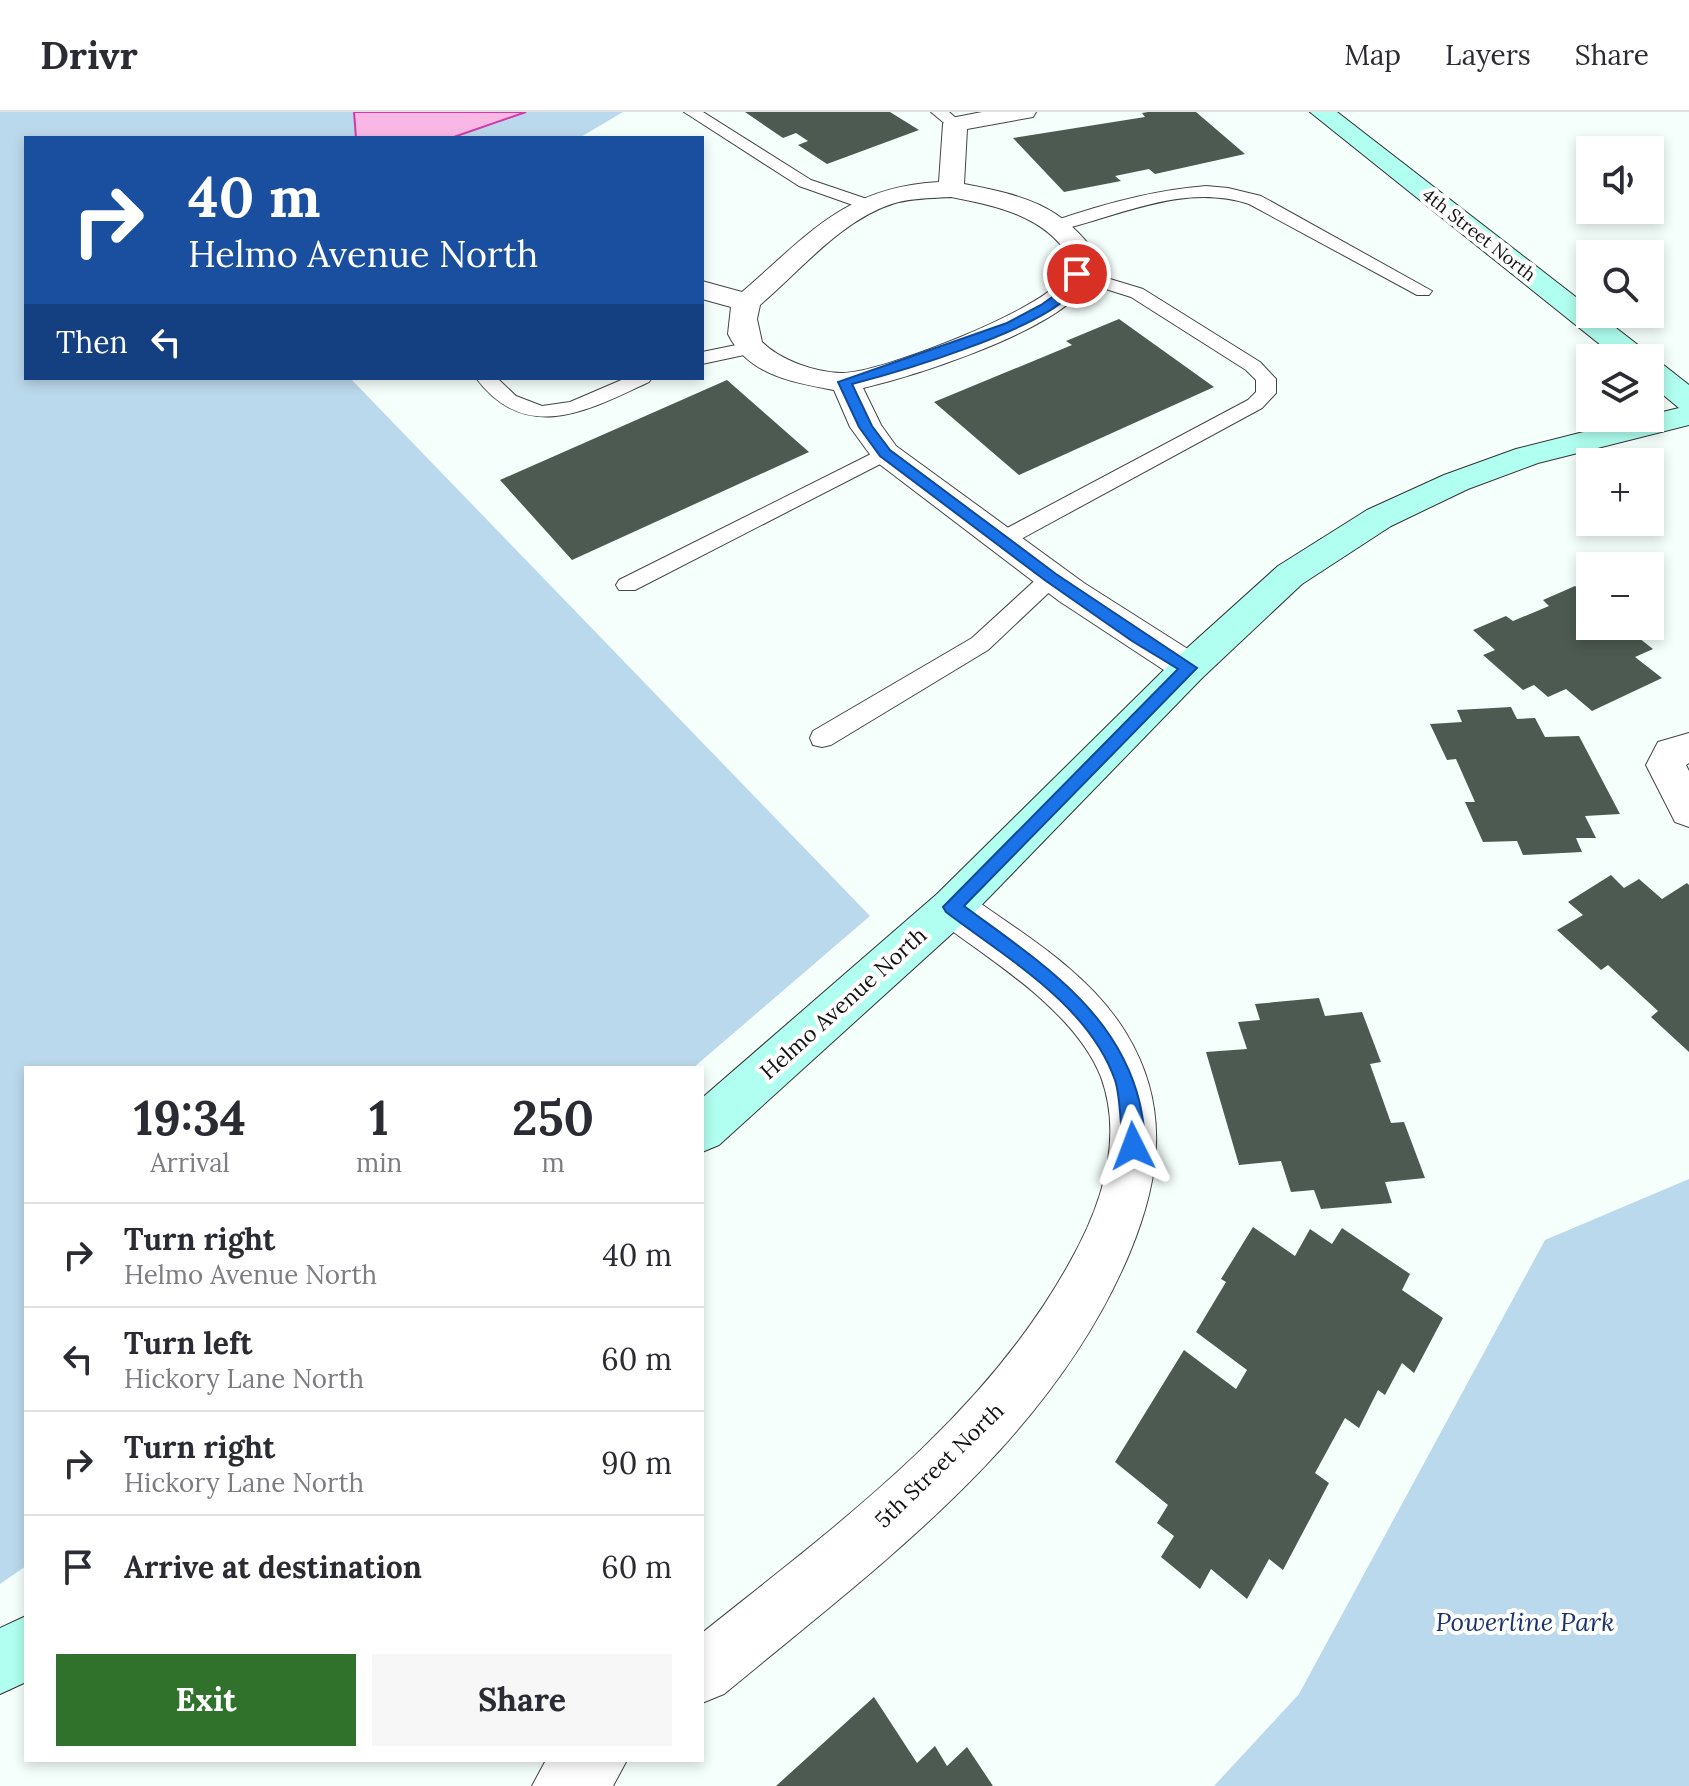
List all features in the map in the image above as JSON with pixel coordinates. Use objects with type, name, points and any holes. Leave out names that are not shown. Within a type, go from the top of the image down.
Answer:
[{"type":"street","points":[[951,189],[947,118],[1024,112]]},
{"type":"street","name":"4th Street North","points":[[1322,112],[1618,344]]},
{"type":"street","points":[[951,189],[1000,199],[1033,210],[1060,225],[1075,241],[1083,256],[1066,292],[1045,308],[1012,325],[884,372],[845,382],[784,370],[761,359],[741,332],[741,317],[747,302],[845,219],[867,205],[915,191],[951,189]]},
{"type":"street","points":[[704,291],[747,302]]},
{"type":"street","points":[[1664,380],[1689,401]]},
{"type":"street","points":[[845,382],[866,427],[885,453],[1051,578],[1137,638],[1189,668]]},
{"type":"street","name":"Helmo Avenue North","points":[[704,1127],[952,907],[1189,668],[1290,575],[1379,518],[1456,482],[1527,456],[1689,415]]},
{"type":"street","points":[[1689,748],[1672,753],[1666,765],[1689,811]]},
{"type":"street","name":"5th Street North","points":[[704,1670],[911,1497],[987,1424],[1032,1370],[1083,1296],[1122,1213],[1131,1174],[1133,1117],[1124,1076],[1110,1050],[1085,1015],[1056,985],[952,907]]},
{"type":"street","points":[[0,1664],[24,1647]]},
{"type":"street","points":[[564,1786],[593,1762]]},
{"type":"lane","points":[[692,112],[805,183],[867,205]]},
{"type":"lane","points":[[1060,225],[1092,213],[1194,192],[1224,192],[1255,200],[1423,291]]},
{"type":"lane","points":[[1000,541],[1255,404],[1266,393],[1266,379],[1240,358],[1137,293],[1077,274]]},
{"type":"lane","points":[[704,358],[751,348]]},
{"type":"lane","points":[[488,380],[509,401],[528,410],[557,411],[578,407],[638,380]]},
{"type":"lane","points":[[627,585],[885,453]]},
{"type":"lane","points":[[822,738],[980,644],[1051,578]]},
{"type":"green space","points":[[0,112],[623,112],[582,136],[24,136],[24,380],[352,380],[870,916],[695,1066],[24,1066],[24,1567],[0,1584]]},
{"type":"green space","name":"Powerline Park","points":[[1689,1179],[1689,1786],[1214,1786],[1299,1694],[1545,1240]]},
{"type":"shaded area","points":[[354,112],[526,112],[457,136],[356,136]]},
{"type":"building","points":[[745,112],[890,112],[919,130],[827,164],[798,145],[808,141],[796,133],[783,138]]},
{"type":"building","points":[[1196,112],[1245,154],[1155,174],[1149,169],[1115,176],[1121,181],[1064,192],[1013,138],[1145,117],[1142,113]]},
{"type":"building","points":[[1119,319],[1214,387],[1019,475],[934,402],[1072,345],[1066,341]]},
{"type":"building","points":[[727,380],[809,452],[572,560],[500,480]]},
{"type":"building","points":[[1575,586],[1576,640],[1642,640],[1653,649],[1635,657],[1662,678],[1592,711],[1566,689],[1548,697],[1534,685],[1523,690],[1483,655],[1495,650],[1473,630],[1506,616],[1513,621],[1549,606],[1543,600]]},
{"type":"building","points":[[1511,707],[1517,719],[1535,718],[1545,737],[1579,736],[1620,814],[1585,816],[1596,838],[1576,838],[1582,852],[1523,855],[1517,841],[1483,842],[1465,802],[1475,802],[1456,759],[1447,760],[1430,724],[1462,722],[1457,710]]},
{"type":"building","points":[[1611,875],[1624,888],[1639,879],[1662,899],[1687,883],[1689,885],[1689,1052],[1651,1017],[1658,1011],[1608,965],[1601,970],[1557,930],[1583,915],[1568,902]]},
{"type":"building","points":[[1319,998],[1325,1016],[1362,1012],[1381,1062],[1370,1064],[1391,1123],[1404,1122],[1425,1178],[1385,1182],[1392,1203],[1321,1209],[1314,1190],[1291,1192],[1281,1161],[1239,1165],[1206,1052],[1247,1049],[1238,1022],[1260,1020],[1255,1004]]},
{"type":"building","points":[[1253,1227],[1295,1256],[1310,1229],[1332,1244],[1342,1228],[1410,1274],[1402,1290],[1443,1318],[1414,1373],[1402,1363],[1385,1395],[1378,1390],[1359,1428],[1345,1418],[1315,1473],[1329,1483],[1283,1570],[1269,1559],[1247,1599],[1211,1569],[1200,1589],[1161,1557],[1174,1536],[1157,1523],[1168,1505],[1115,1462],[1184,1350],[1236,1389],[1247,1370],[1196,1332],[1226,1282],[1221,1279]]},
{"type":"building","points":[[874,1697],[917,1763],[935,1746],[947,1766],[967,1747],[993,1786],[776,1786]]},
{"type":"route","points":[[1077,274],[1066,292],[1045,308],[1012,325],[884,372],[845,382],[866,427],[885,453],[1051,578],[1137,638],[1189,668],[952,907],[1056,985],[1095,1026],[1124,1076],[1133,1117],[1133,1146]]}]
